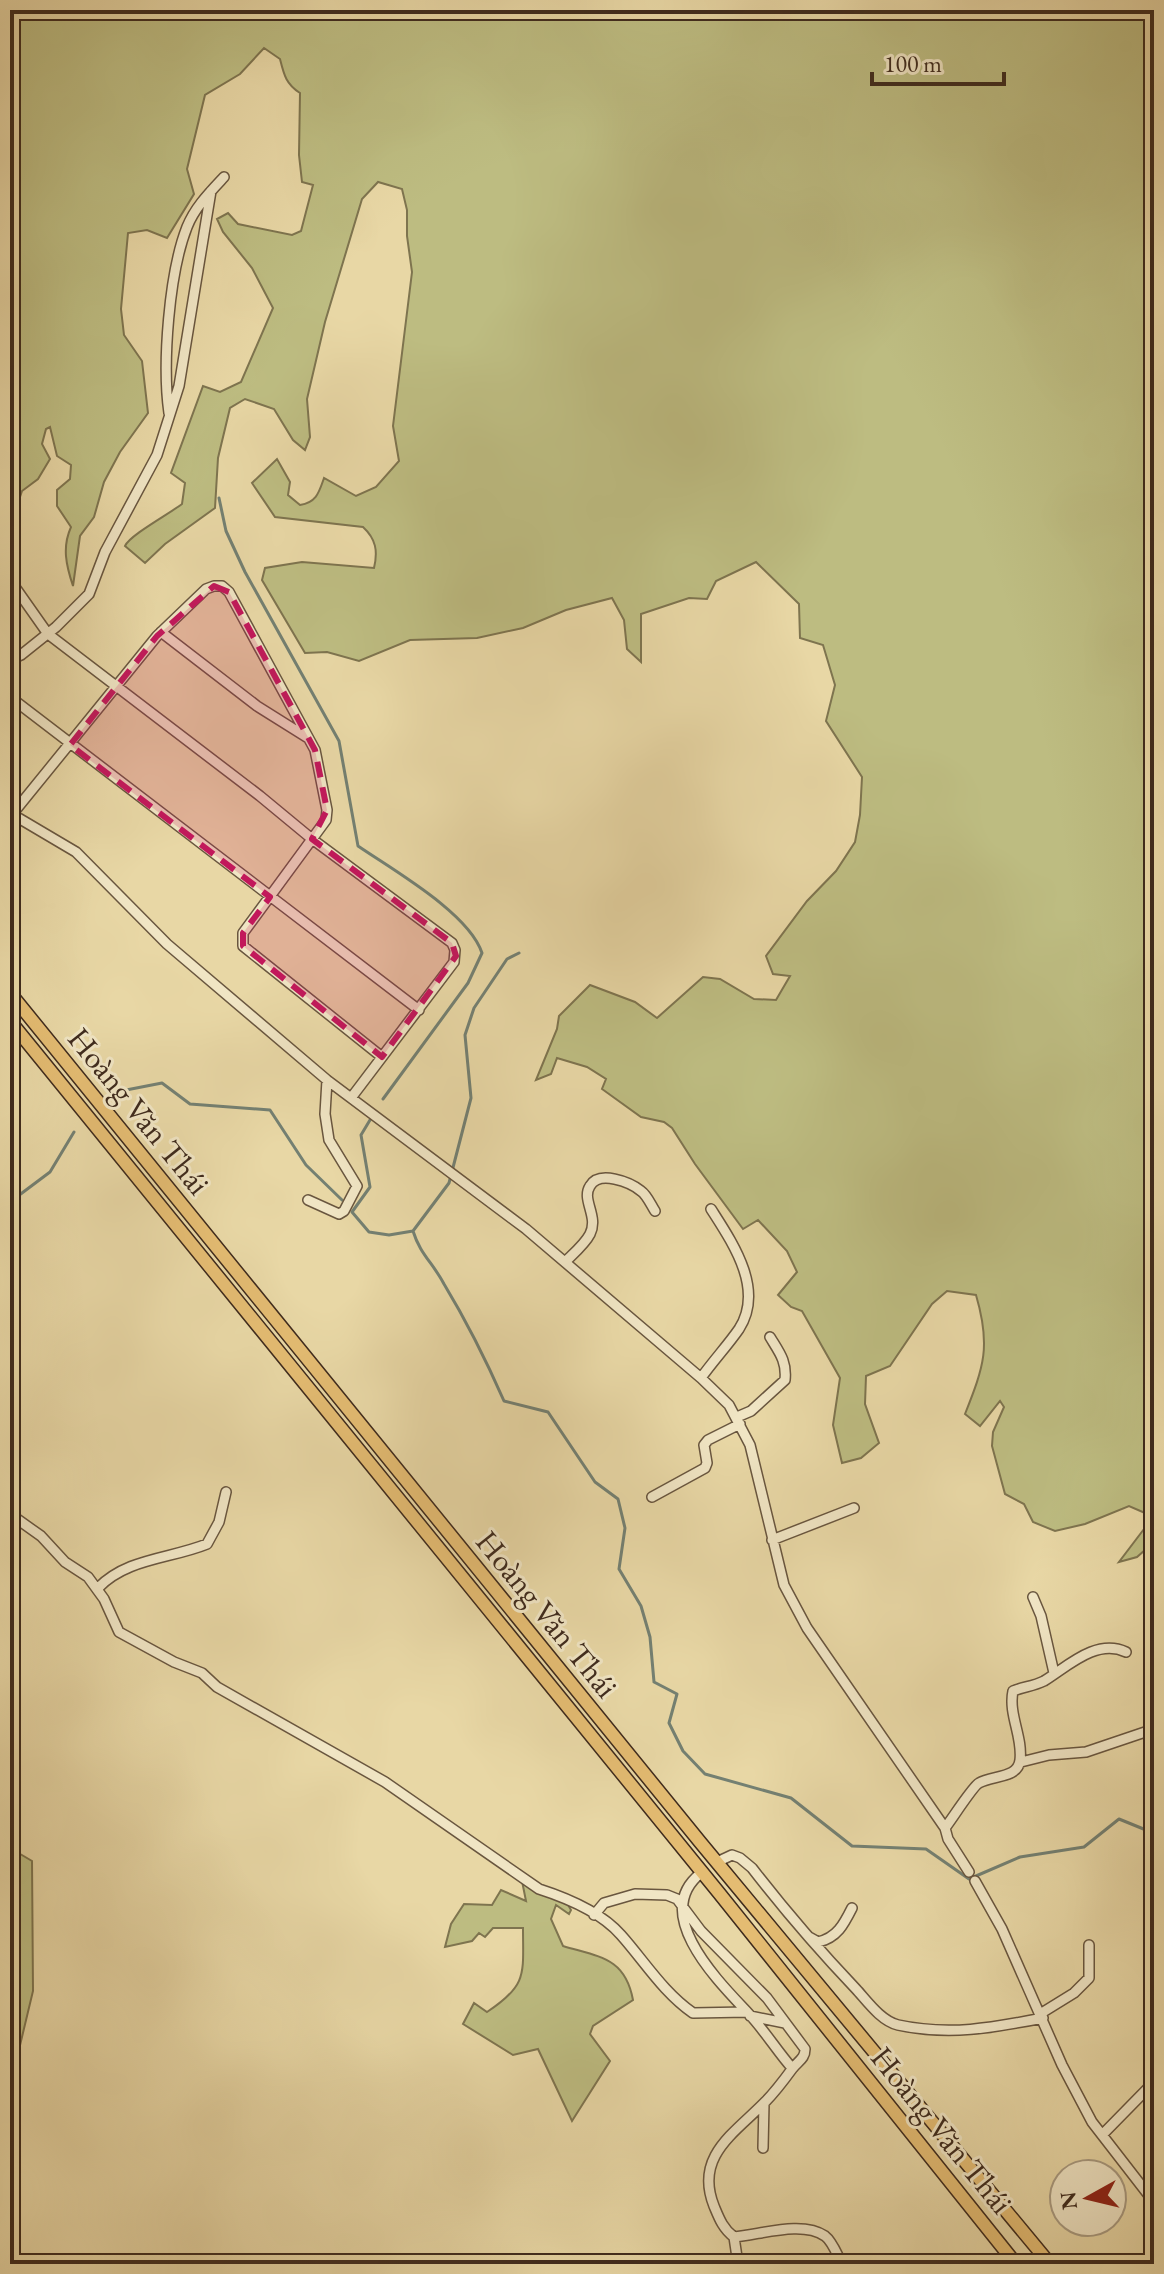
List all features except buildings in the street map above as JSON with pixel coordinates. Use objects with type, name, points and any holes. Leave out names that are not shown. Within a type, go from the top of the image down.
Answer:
[{"type":"main road","name":"Hoàng Văn Thái","points":[[10,993],[717,1862],[1050,2264]]},
{"type":"main road","name":"Hoàng Văn Thái","points":[[10,1021],[1016,2264]]},
{"type":"main road","points":[[701,1873],[717,1862]]},
{"type":"street","points":[[170,420],[166,391],[166,340],[176,274],[188,225],[224,177]]},
{"type":"street","points":[[10,660],[48,634],[89,594],[105,552],[152,465],[170,420],[179,386],[211,191]]},
{"type":"street","points":[[10,580],[48,634],[312,839],[452,943],[454,962],[351,1098]]},
{"type":"street","points":[[382,1057],[245,950],[243,933],[326,820],[327,810],[315,750],[229,592],[222,586],[206,589],[161,632],[11,815],[76,852],[167,944],[327,1080],[526,1229],[729,1405],[750,1445],[784,1585],[807,1628],[945,1828],[948,1839],[969,1872]]},
{"type":"street","points":[[161,632],[257,706],[308,738]]},
{"type":"street","points":[[10,697],[419,1010]]},
{"type":"street","points":[[308,1200],[339,1214],[344,1211],[357,1186],[329,1140],[325,1114],[327,1080]]},
{"type":"street","points":[[565,1262],[591,1234],[594,1216],[587,1200],[588,1187],[596,1180],[616,1180],[643,1191],[655,1211]]},
{"type":"street","points":[[701,1378],[745,1318],[748,1297],[738,1251],[711,1209]]},
{"type":"street","points":[[652,1497],[705,1468],[704,1445],[708,1440],[751,1411],[785,1380],[785,1364],[780,1350],[770,1337]]},
{"type":"street","points":[[98,1588],[108,1577],[134,1565],[207,1544],[219,1522],[226,1492]]},
{"type":"street","points":[[772,1540],[854,1508]]},
{"type":"street","points":[[10,1514],[41,1536],[65,1562],[83,1572],[98,1588],[119,1632],[174,1662],[202,1673],[217,1687],[385,1782],[539,1889],[566,1898],[594,1915],[620,1934],[656,1980],[693,2013],[748,2014],[785,2023]]},
{"type":"street","points":[[1033,1597],[1041,1616],[1054,1673]]},
{"type":"street","points":[[945,1828],[974,1786],[1015,1771],[1021,1762],[1011,1699],[1013,1691],[1039,1683],[1084,1654],[1120,1649],[1126,1652]]},
{"type":"street","points":[[1021,1762],[1049,1755],[1086,1752],[1154,1729]]},
{"type":"street","points":[[717,1862],[732,1855],[752,1868],[797,1927],[878,2012],[896,2025],[946,2032],[994,2027],[1042,2016],[1089,1978],[1089,1945]]},
{"type":"street","points":[[701,1873],[689,1886],[682,1907],[687,1931],[706,1966],[792,2068]]},
{"type":"street","points":[[975,1881],[1002,1929],[1062,2065],[1102,2135],[1154,2202]]},
{"type":"street","points":[[594,1915],[604,1903],[635,1894],[667,1895],[677,1899],[701,1931],[767,1998],[785,2023],[806,2053],[764,2103],[728,2135],[714,2155],[710,2176],[711,2199],[726,2232],[734,2237],[793,2230],[815,2232],[828,2239],[842,2264]]},
{"type":"street","points":[[797,1927],[811,1939],[818,1942],[827,1940],[837,1933],[852,1908]]},
{"type":"street","points":[[1102,2135],[1154,2082]]},
{"type":"street","points":[[763,2148],[764,2103]]},
{"type":"street","points":[[734,2237],[738,2264]]},
{"type":"highlighted area","points":[[214,586],[229,592],[315,750],[327,810],[312,839],[452,943],[456,956],[382,1057],[243,946],[243,933],[270,897],[70,745],[157,636]]},
{"type":"shaded area","points":[[10,10],[1154,10],[1154,1542],[1137,1557],[1119,1562],[1144,1529],[1145,1513],[1129,1506],[1085,1524],[1055,1531],[1033,1522],[1024,1504],[1005,1494],[992,1446],[993,1432],[1004,1407],[1000,1401],[980,1426],[965,1414],[983,1356],[983,1328],[976,1295],[947,1291],[932,1304],[890,1366],[866,1376],[865,1404],[879,1443],[861,1458],[842,1463],[833,1425],[840,1378],[802,1311],[791,1307],[778,1295],[797,1272],[787,1251],[758,1220],[743,1229],[672,1128],[664,1122],[641,1117],[602,1089],[606,1079],[587,1067],[557,1058],[551,1074],[536,1080],[557,1029],[559,1016],[590,985],[635,1002],[657,1018],[703,977],[720,979],[754,999],[776,1000],[790,976],[773,974],[766,956],[807,901],[836,871],[855,842],[862,777],[826,721],[835,685],[823,645],[800,638],[799,604],[756,562],[716,581],[707,599],[689,598],[641,614],[641,662],[627,649],[624,620],[612,598],[566,610],[523,628],[477,638],[410,640],[359,661],[327,652],[305,653],[262,580],[265,568],[302,562],[374,568],[375,546],[363,527],[275,517],[252,483],[277,459],[290,482],[288,495],[300,505],[314,499],[324,478],[356,496],[376,487],[399,461],[393,426],[412,272],[407,210],[402,189],[378,182],[362,199],[325,322],[307,399],[310,437],[305,450],[293,440],[274,409],[245,399],[230,408],[218,458],[215,508],[165,544],[145,563],[125,546],[182,504],[185,483],[171,473],[203,386],[220,392],[241,382],[273,308],[252,268],[223,232],[217,219],[228,213],[238,224],[292,235],[301,231],[313,185],[302,182],[300,93],[286,79],[280,59],[264,48],[240,74],[205,95],[187,169],[194,194],[167,238],[147,230],[128,233],[121,309],[124,335],[142,361],[148,413],[120,452],[104,482],[94,517],[80,536],[73,586],[66,556],[71,527],[57,506],[57,490],[70,479],[71,465],[57,456],[50,427],[46,429],[42,444],[50,459],[38,479],[22,491],[18,503],[20,523],[13,534],[10,531]]},
{"type":"shaded area","points":[[10,1848],[32,1861],[33,1991],[10,2087]]},
{"type":"shaded area","points":[[522,1881],[567,1903],[571,1910],[569,1914],[556,1905],[551,1919],[563,1946],[599,1957],[617,1967],[624,1975],[633,2000],[593,2026],[590,2034],[610,2061],[572,2121],[538,2049],[513,2055],[463,2024],[474,2003],[487,2012],[516,1986],[522,1968],[523,1928],[493,1928],[485,1937],[479,1933],[472,1941],[445,1947],[451,1924],[464,1904],[492,1905],[501,1890],[526,1901]]},
{"type":"waterway","points":[[219,498],[226,531],[245,572],[339,741],[358,846],[446,908],[462,923],[482,953],[468,983],[383,1099]]},
{"type":"waterway","points":[[370,1120],[361,1135],[370,1187],[352,1212],[369,1232],[389,1235],[413,1231],[449,1183],[471,1098],[465,1035],[474,1008],[507,959],[519,953]]},
{"type":"waterway","points":[[114,1096],[121,1091],[162,1083],[190,1104],[270,1110],[306,1165],[342,1200]]},
{"type":"waterway","points":[[10,1202],[50,1172],[74,1132]]},
{"type":"waterway","points":[[413,1231],[468,1327],[504,1401],[548,1412],[595,1482],[618,1499],[625,1528],[619,1569],[641,1606],[650,1637],[654,1682],[677,1694],[669,1723],[683,1751],[705,1774],[791,1798],[852,1846],[926,1849],[969,1879],[1020,1857],[1084,1847],[1119,1819],[1146,1830],[1154,1844]]}]
